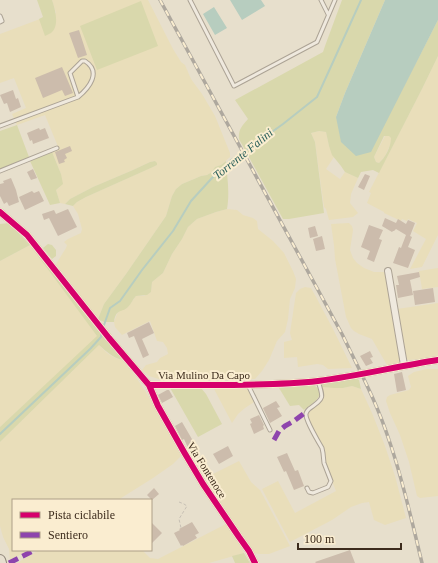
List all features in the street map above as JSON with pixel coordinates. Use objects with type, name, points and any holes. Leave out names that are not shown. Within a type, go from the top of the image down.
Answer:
[{"type":"street","name":"Via Mulino Da Capo","points":[[0,212],[27,235],[109,338],[149,385],[248,385],[318,381],[438,360]]},
{"type":"street","points":[[388,271],[404,365]]},
{"type":"street","name":"Via Fontenoce","points":[[149,385],[158,406],[184,452],[207,490],[249,551],[255,563]]},
{"type":"lane","points":[[190,0],[234,86],[317,42],[335,0]]},
{"type":"lane","points":[[320,0],[328,14]]},
{"type":"lane","points":[[0,16],[2,21],[0,22]]},
{"type":"lane","points":[[0,126],[78,97],[86,90],[93,76],[91,66],[85,60],[70,72],[78,97]]},
{"type":"lane","points":[[0,172],[57,148]]},
{"type":"lane","points":[[307,488],[309,492],[313,493],[328,487],[331,481],[324,463],[322,448],[305,415],[306,412],[320,400],[322,396],[318,381]]},
{"type":"lane","points":[[248,385],[270,430]]},
{"type":"path","points":[[179,502],[187,506],[179,519],[181,528]]},
{"type":"shaded area","points":[[52,0],[148,0],[173,49],[181,62],[185,65],[191,79],[215,116],[230,153],[230,157],[221,165],[215,167],[212,172],[182,184],[176,189],[172,196],[166,216],[104,304],[98,319],[56,264],[66,248],[67,245],[64,242],[81,233],[82,229],[78,214],[73,206],[86,197],[157,165],[155,161],[150,162],[93,187],[70,199],[65,204],[60,203],[56,190],[60,187],[61,174],[52,152],[59,149],[45,115],[17,125],[12,114],[26,108],[14,78],[0,83],[0,34],[56,13]]},
{"type":"shaded area","points":[[230,0],[261,0],[265,6],[242,20]]},
{"type":"shaded area","points":[[385,0],[438,0],[438,20],[371,152],[356,156],[341,142],[336,117]]},
{"type":"shaded area","points":[[214,7],[227,28],[215,35],[203,14]]},
{"type":"shaded area","points":[[438,56],[438,235],[422,267],[410,269],[426,239],[413,231],[417,223],[408,219],[407,221],[402,219],[401,221],[367,203],[371,193],[369,192]]},
{"type":"shaded area","points":[[319,131],[326,132],[329,146],[334,157],[326,169],[340,179],[345,172],[358,178],[351,194],[350,203],[358,213],[353,217],[329,220],[324,207],[315,142],[311,133]]},
{"type":"shaded area","points":[[385,136],[392,138],[391,143],[385,156],[379,163],[376,162],[374,157]]},
{"type":"shaded area","points":[[227,209],[237,210],[243,215],[257,221],[258,229],[273,241],[284,253],[293,271],[296,279],[295,288],[290,299],[285,332],[277,341],[269,360],[255,379],[162,380],[149,376],[142,370],[146,365],[157,362],[160,358],[168,354],[167,348],[163,342],[157,341],[150,321],[122,335],[115,327],[114,322],[117,314],[120,310],[127,308],[136,296],[144,296],[151,292],[152,282],[163,273],[188,227],[197,219]]},
{"type":"shaded area","points":[[349,223],[353,230],[350,250],[353,258],[364,268],[374,272],[386,272],[401,361],[399,364],[387,365],[372,339],[354,331],[346,317],[335,259],[331,224]]},
{"type":"shaded area","points":[[30,245],[98,336],[0,427],[0,261]]},
{"type":"shaded area","points":[[438,268],[438,287],[422,289],[419,271]]},
{"type":"shaded area","points":[[305,287],[311,288],[352,368],[328,369],[323,365],[317,364],[298,367],[297,357],[284,358],[284,342],[292,340],[290,333],[296,293]]},
{"type":"shaded area","points":[[438,303],[438,357],[406,359],[397,309]]},
{"type":"shaded area","points":[[99,345],[107,353],[122,360],[133,373],[159,414],[181,456],[173,464],[120,499],[12,499],[12,551],[28,551],[10,560],[9,549],[3,537],[0,526],[0,442]]},
{"type":"shaded area","points":[[427,369],[438,369],[438,496],[420,498],[417,496],[409,462],[386,401],[387,397],[390,395],[409,390],[411,387],[408,376],[414,372]]},
{"type":"shaded area","points":[[352,386],[361,389],[372,413],[395,476],[406,518],[385,525],[374,520],[369,502],[362,503],[351,507],[332,520],[290,542],[262,489],[278,481],[295,513],[336,491],[324,460],[324,450],[312,429],[307,414],[322,400],[321,387],[343,388]]},
{"type":"shaded area","points":[[213,387],[247,387],[254,402],[238,414],[232,423]]},
{"type":"shaded area","points":[[239,461],[251,482],[260,490],[290,546],[269,554],[253,553],[210,489],[216,485],[211,475]]},
{"type":"shaded area","points":[[226,524],[244,553],[209,563],[17,563],[37,551],[143,551],[150,558],[158,559]]},
{"type":"green space","points":[[37,0],[52,0],[56,17],[54,30],[45,36],[39,19],[43,17]]},
{"type":"green space","points":[[342,0],[385,0],[336,117],[370,152],[438,20],[438,56],[379,173],[373,170],[361,172],[358,178],[345,172],[332,155],[326,132],[319,131],[311,133],[315,142],[324,213],[283,219],[239,139],[242,126],[248,119],[235,100],[323,52]],"holes":[[[384,136],[389,136],[391,141],[387,152],[379,163],[376,162],[374,157]]]},
{"type":"green space","points":[[141,1],[158,46],[97,70],[80,26]]},
{"type":"green space","points":[[17,125],[29,157],[0,169],[0,131]]},
{"type":"green space","points":[[52,152],[61,174],[63,184],[56,190],[60,203],[50,205],[30,161]]},
{"type":"green space","points":[[155,161],[157,165],[86,197],[73,206],[65,204],[70,199],[93,187]]},
{"type":"green space","points":[[226,161],[228,191],[227,209],[197,219],[188,227],[163,273],[152,282],[151,292],[147,295],[136,296],[126,309],[116,315],[114,322],[104,322],[98,319],[104,304],[166,216],[172,196],[176,189],[182,184],[207,175],[212,172],[215,167]]},
{"type":"green space","points":[[9,223],[30,245],[0,261],[0,224]]},
{"type":"green space","points":[[48,244],[52,245],[56,250],[56,256],[52,259],[43,248]]},
{"type":"green space","points":[[30,245],[122,360],[112,356],[99,345],[0,442],[0,427],[97,336]]},
{"type":"green space","points":[[356,378],[359,380],[361,389],[352,386],[343,388],[321,387],[320,384]]},
{"type":"green space","points":[[314,385],[320,392],[318,399],[304,410],[299,405],[290,406],[279,388],[285,388]]},
{"type":"green space","points":[[169,386],[201,388],[206,394],[222,424],[198,437]]},
{"type":"green space","points":[[244,553],[250,563],[235,563],[232,556]]},
{"type":"building","points":[[79,30],[87,55],[78,58],[69,33]]},
{"type":"building","points":[[62,67],[73,93],[65,96],[62,90],[43,98],[35,78]]},
{"type":"building","points":[[13,90],[21,107],[10,112],[7,103],[4,104],[0,95]]},
{"type":"building","points":[[39,128],[40,130],[45,128],[49,138],[33,144],[27,133]]},
{"type":"building","points":[[70,146],[72,151],[65,154],[67,158],[64,160],[65,162],[59,164],[55,152]]},
{"type":"building","points":[[33,169],[37,178],[31,180],[27,172]]},
{"type":"building","points":[[365,174],[370,176],[364,190],[358,187]]},
{"type":"building","points":[[11,178],[19,202],[9,206],[7,202],[4,204],[0,196],[0,184]]},
{"type":"building","points":[[32,191],[34,193],[39,191],[44,201],[25,210],[19,197]]},
{"type":"building","points":[[68,209],[77,227],[58,236],[49,218],[44,220],[42,214],[54,210],[56,214]]},
{"type":"building","points":[[385,218],[396,223],[398,219],[406,224],[408,220],[415,223],[408,247],[415,250],[408,268],[393,263],[399,247],[401,248],[406,235],[396,229],[392,232],[382,226]]},
{"type":"building","points":[[369,225],[383,230],[379,239],[382,240],[374,262],[367,259],[370,251],[361,247]]},
{"type":"building","points":[[315,226],[318,236],[310,238],[308,228]]},
{"type":"building","points":[[322,236],[325,249],[316,251],[313,239]]},
{"type":"building","points":[[419,272],[420,277],[410,280],[413,295],[398,298],[396,285],[399,285],[397,276]]},
{"type":"building","points":[[433,288],[435,302],[415,305],[413,291]]},
{"type":"building","points":[[149,322],[154,333],[142,339],[149,355],[143,358],[134,336],[129,338],[127,333]]},
{"type":"building","points":[[370,351],[373,357],[370,358],[373,363],[366,366],[360,356]]},
{"type":"building","points":[[402,372],[406,390],[397,392],[394,374]]},
{"type":"building","points":[[169,390],[173,397],[162,403],[158,395]]},
{"type":"building","points":[[276,401],[280,407],[277,408],[282,416],[270,423],[263,408]]},
{"type":"building","points":[[259,415],[264,425],[264,429],[254,434],[250,424],[252,423],[250,419]]},
{"type":"building","points":[[182,422],[196,446],[189,450],[184,439],[182,440],[175,426]]},
{"type":"building","points":[[228,446],[233,456],[219,464],[213,454]]},
{"type":"building","points":[[287,453],[295,471],[298,470],[304,486],[294,490],[286,471],[284,472],[277,457]]},
{"type":"building","points":[[154,488],[159,494],[152,500],[147,495]]},
{"type":"building","points":[[192,522],[199,533],[195,535],[197,538],[181,546],[174,533]]},
{"type":"building","points":[[152,523],[162,533],[152,543]]},
{"type":"building","points":[[350,550],[355,563],[315,562]]},
{"type":"waterway","name":"Torrente Falini","points":[[104,325],[110,308],[120,301],[173,231],[191,201],[212,178],[231,160],[283,124],[317,97],[361,0]]},
{"type":"waterway","name":"Torrente Falini","points":[[0,434],[90,349],[101,337],[101,335]]},
{"type":"railway","points":[[160,0],[342,334],[367,386],[384,426],[399,470],[422,563]]},
{"type":"marked path","points":[[274,440],[279,431],[306,412]]},
{"type":"marked path","points":[[9,563],[33,551]]},
{"type":"cycle path","points":[[0,212],[27,235],[109,338],[149,385],[158,406],[203,484],[249,551],[255,563]]},
{"type":"cycle path","points":[[149,385],[250,385],[318,381],[438,360]]}]
